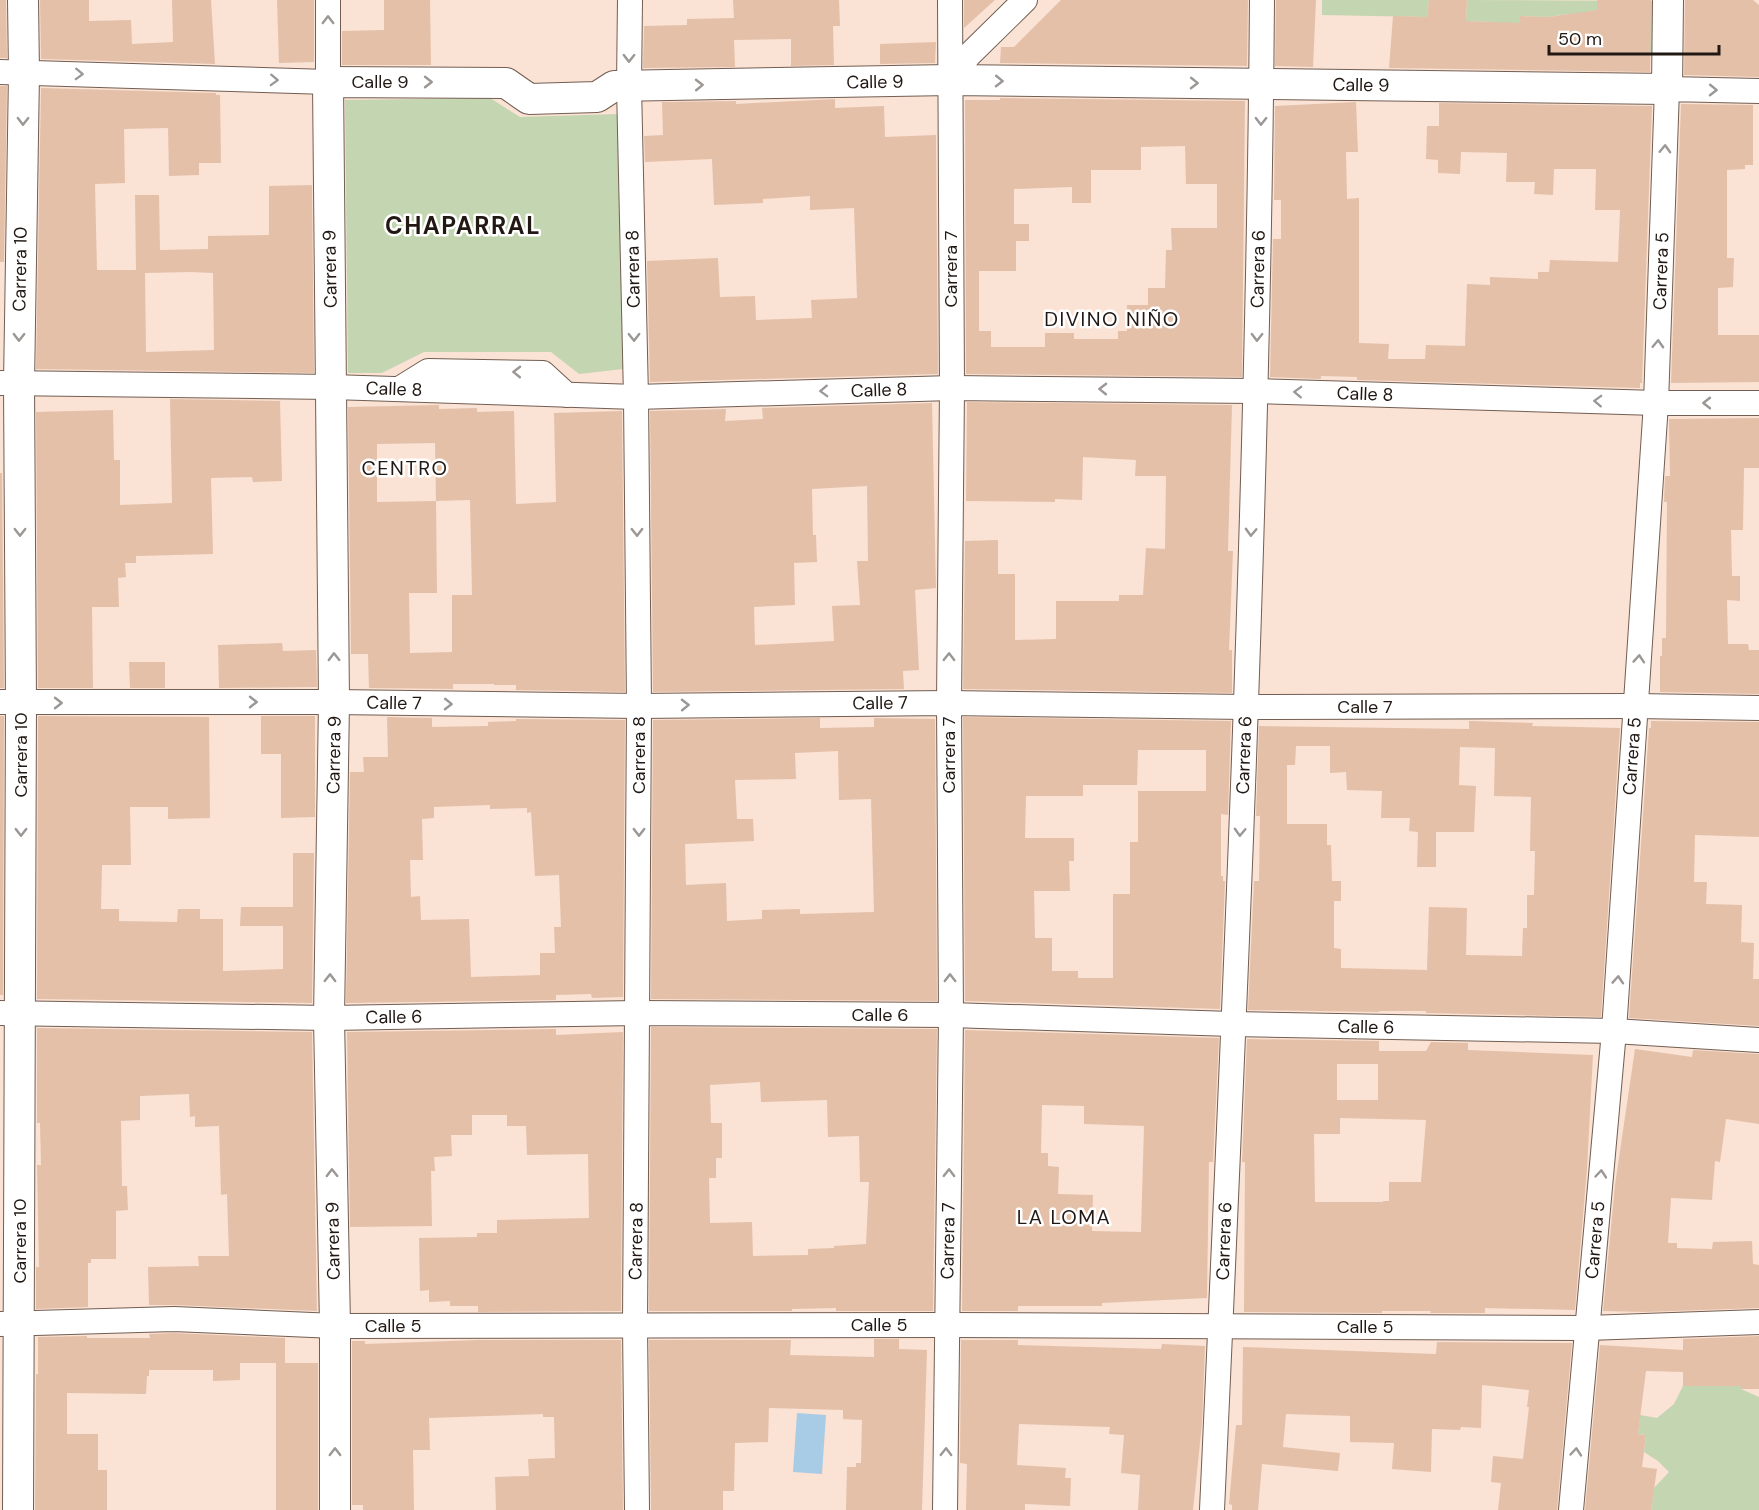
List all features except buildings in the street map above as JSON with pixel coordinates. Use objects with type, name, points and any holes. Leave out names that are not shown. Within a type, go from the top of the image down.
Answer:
[{"type":"main road","name":"Carrera 10","points":[[18,1510],[10,1324],[9,383],[12,73],[23,0]]},
{"type":"main road","name":"Carrera 5","points":[[1667,89],[1668,0]]},
{"type":"main road","name":"Calle 9","points":[[328,82],[506,83],[529,99],[597,97],[614,86],[950,80],[1667,89]]},
{"type":"main road","name":"Carrera 9","points":[[328,82],[334,702],[329,1018],[335,1326],[335,1510]]},
{"type":"street","name":"Carrera 9","points":[[328,0],[328,82]]},
{"type":"street","name":"Carrera 8","points":[[630,0],[629,86],[636,397],[639,706],[635,1325],[637,1510]]},
{"type":"street","name":"Carrera 7","points":[[945,1510],[951,1015],[950,0]]},
{"type":"street","points":[[950,80],[969,55],[1025,0]]},
{"type":"street","name":"Carrera 6","points":[[1212,1510],[1246,707],[1256,391],[1262,0]]},
{"type":"street","name":"Calle 9","points":[[12,73],[328,82]]},
{"type":"street","name":"Calle 9","points":[[1667,89],[1759,91]]},
{"type":"street","name":"Carrera 5","points":[[1571,1510],[1614,1031],[1636,706],[1656,403],[1667,89]]},
{"type":"street","name":"Calle 8","points":[[9,383],[332,387],[636,397],[952,388],[1256,391],[1656,403],[1759,403]]},
{"type":"street","name":"Calle 7","points":[[11,703],[334,702],[639,706],[949,703],[1246,707],[1759,708]]},
{"type":"street","name":"Calle 6","points":[[10,1014],[329,1018],[638,1013],[951,1015],[1232,1024],[1614,1031],[1759,1040]]},
{"type":"street","name":"Calle 5","points":[[10,1324],[174,1319],[335,1326],[947,1324],[1587,1328],[1759,1322]]},
{"type":"green space","points":[[1322,0],[1429,0],[1427,17],[1322,15]]},
{"type":"green space","points":[[1467,0],[1654,1],[1655,53],[1650,55],[1650,35],[1569,14],[1548,17],[1520,16],[1520,29],[1491,22],[1466,21]]},
{"type":"green space","points":[[490,98],[520,117],[618,114],[623,369],[579,374],[551,352],[424,352],[382,373],[348,373],[345,100]]},
{"type":"green space","points":[[1683,1386],[1741,1386],[1741,1389],[1759,1397],[1759,1510],[1651,1510],[1654,1488],[1669,1472],[1644,1452],[1646,1435],[1638,1434],[1640,1415],[1657,1418],[1674,1404]]},
{"type":"water","points":[[797,1413],[826,1415],[822,1474],[793,1472]]},
{"type":"district","name":"CHAPARRAL","points":[[463,225]]},
{"type":"district","name":"DIVINO NIÑO","points":[[1112,319]]},
{"type":"district","name":"CENTRO","points":[[405,468]]},
{"type":"district","name":"LA LOMA","points":[[1064,1217]]}]
